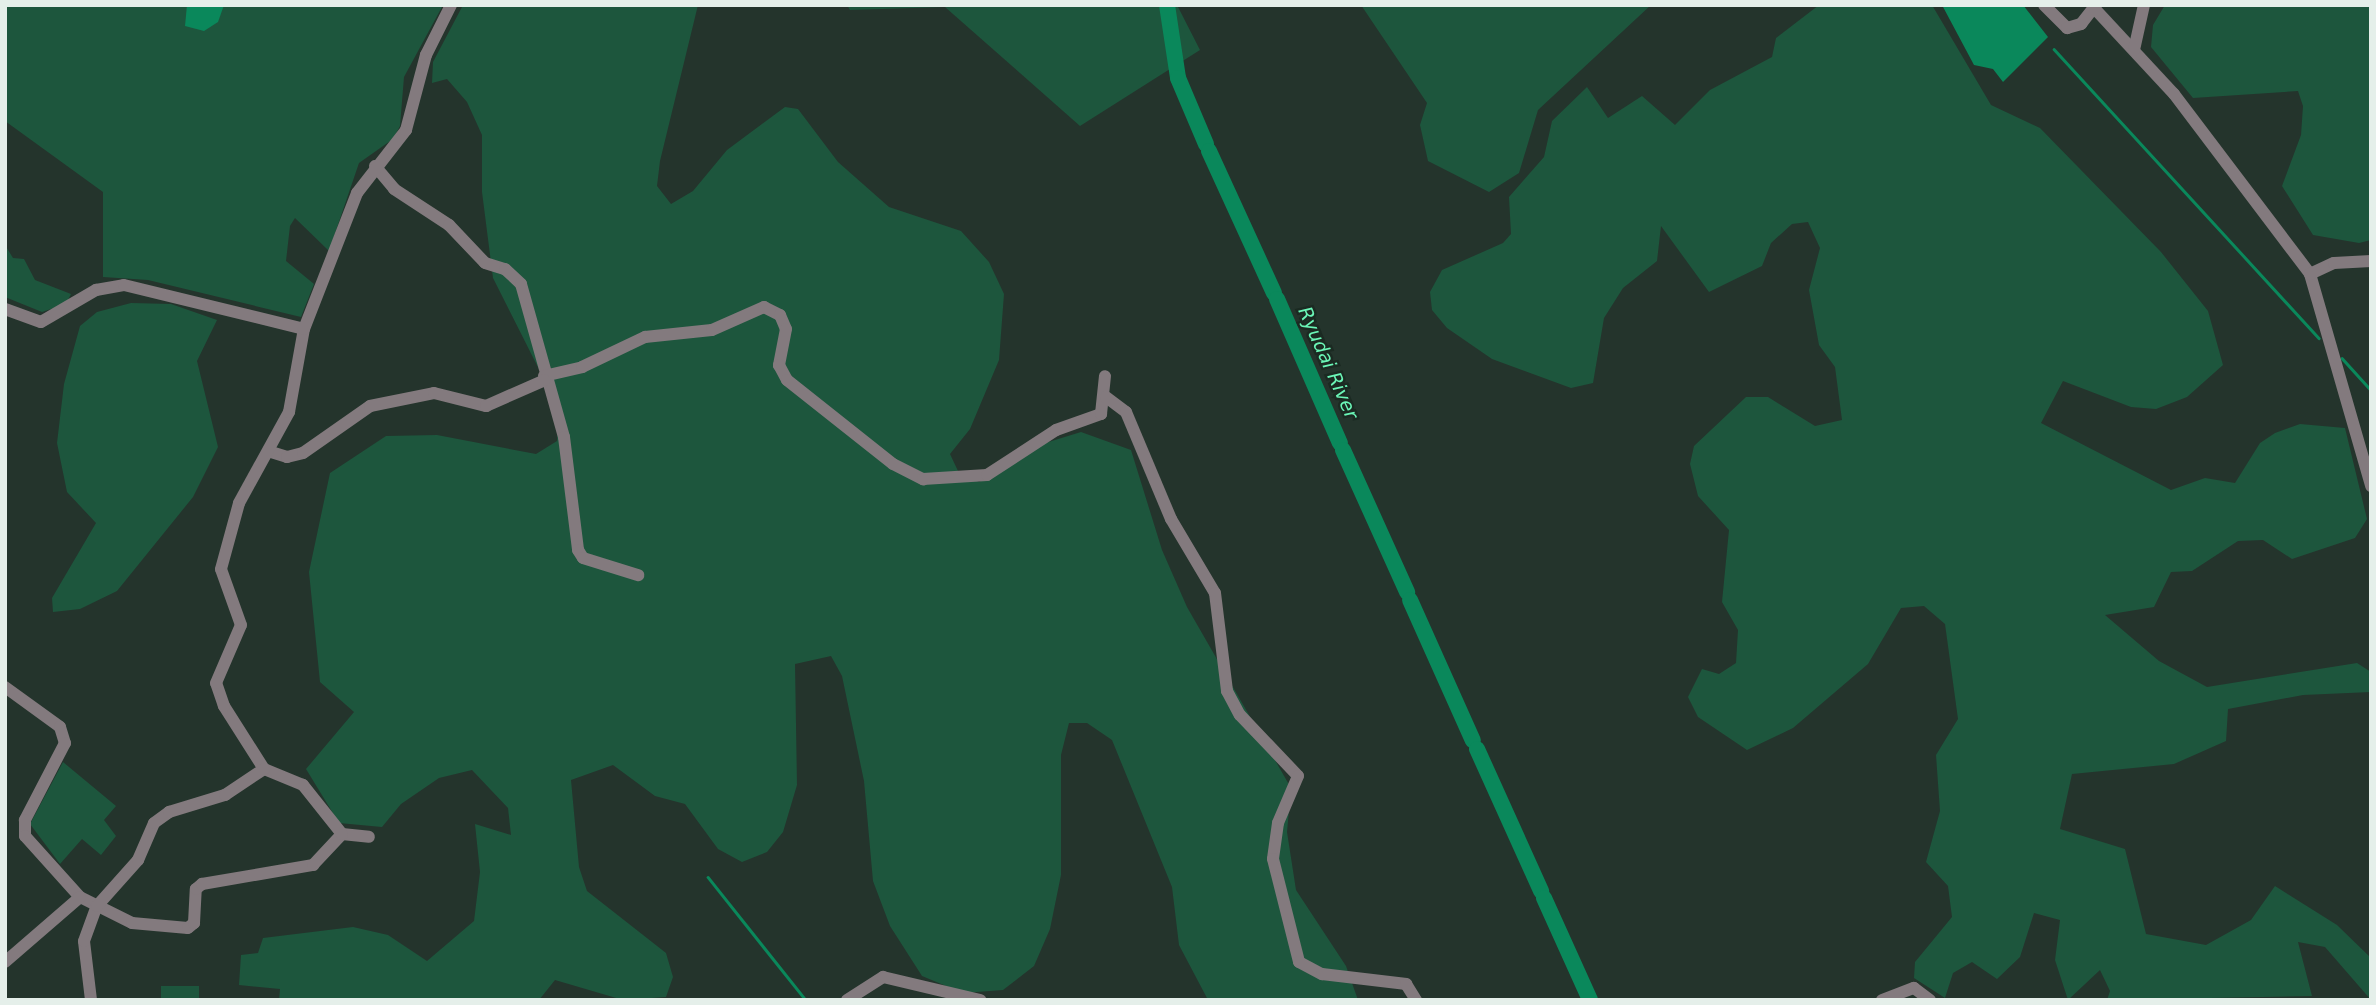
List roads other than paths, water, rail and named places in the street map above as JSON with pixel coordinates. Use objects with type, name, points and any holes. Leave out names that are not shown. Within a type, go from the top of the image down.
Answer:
[{"type":"street","points":[[369,837],[342,834],[303,785],[264,769],[224,706],[216,683],[242,625],[221,573],[229,531],[239,503],[271,452],[292,401],[304,329],[357,193],[375,166],[409,125],[426,55],[451,5]]},
{"type":"street","points":[[2044,5],[2067,28],[2096,7],[2232,166],[2310,274],[2371,486]]},
{"type":"street","points":[[2134,50],[2144,5]]},
{"type":"street","points":[[375,166],[394,188],[449,225],[485,263],[514,274],[525,292],[545,378],[564,438],[578,550],[583,558],[638,575]]},
{"type":"street","points":[[2310,274],[2334,263],[2371,261]]},
{"type":"street","points":[[5,309],[41,322],[96,290],[124,285],[304,329]]},
{"type":"street","points":[[271,452],[287,457],[303,453],[370,406],[434,393],[486,406],[545,378],[582,367],[645,337],[712,330],[764,307],[780,315],[786,329],[779,365],[787,380],[893,464],[923,479],[987,475],[1056,430],[1101,414],[1106,397],[1105,376]]},
{"type":"street","points":[[1106,397],[1126,412],[1171,519],[1215,593],[1227,691],[1240,715],[1298,776],[1278,823],[1273,859],[1299,962],[1333,976],[1406,984],[1416,1000]]},
{"type":"street","points":[[5,687],[64,734],[62,754],[23,830],[80,897],[132,923],[188,928],[194,923],[196,889],[202,884],[313,865],[342,834]]},
{"type":"street","points":[[91,1000],[84,941],[97,906],[138,860],[162,816],[225,796],[264,769]]},
{"type":"street","points":[[5,962],[80,897]]},
{"type":"street","points":[[847,1000],[881,976],[980,1000]]},
{"type":"street","points":[[1882,1000],[1914,988],[1930,1000]]},
{"type":"waterway","name":"Ryudai River","points":[[1167,5],[1178,78],[1206,144]]},
{"type":"waterway","points":[[2054,49],[2319,338]]},
{"type":"waterway","name":"Ryudai River","points":[[1209,151],[1274,293]]},
{"type":"waterway","name":"Ryudai River","points":[[1277,299],[1340,443]]},
{"type":"waterway","points":[[2342,358],[2371,390]]},
{"type":"waterway","name":"Ryudai River","points":[[1343,450],[1407,592]]},
{"type":"waterway","name":"Ryudai River","points":[[1410,600],[1473,741]]},
{"type":"waterway","name":"Ryudai River","points":[[1477,749],[1541,891]]},
{"type":"waterway","points":[[708,877],[806,1000]]},
{"type":"waterway","name":"Ryudai River","points":[[1544,898],[1590,1000]]}]
